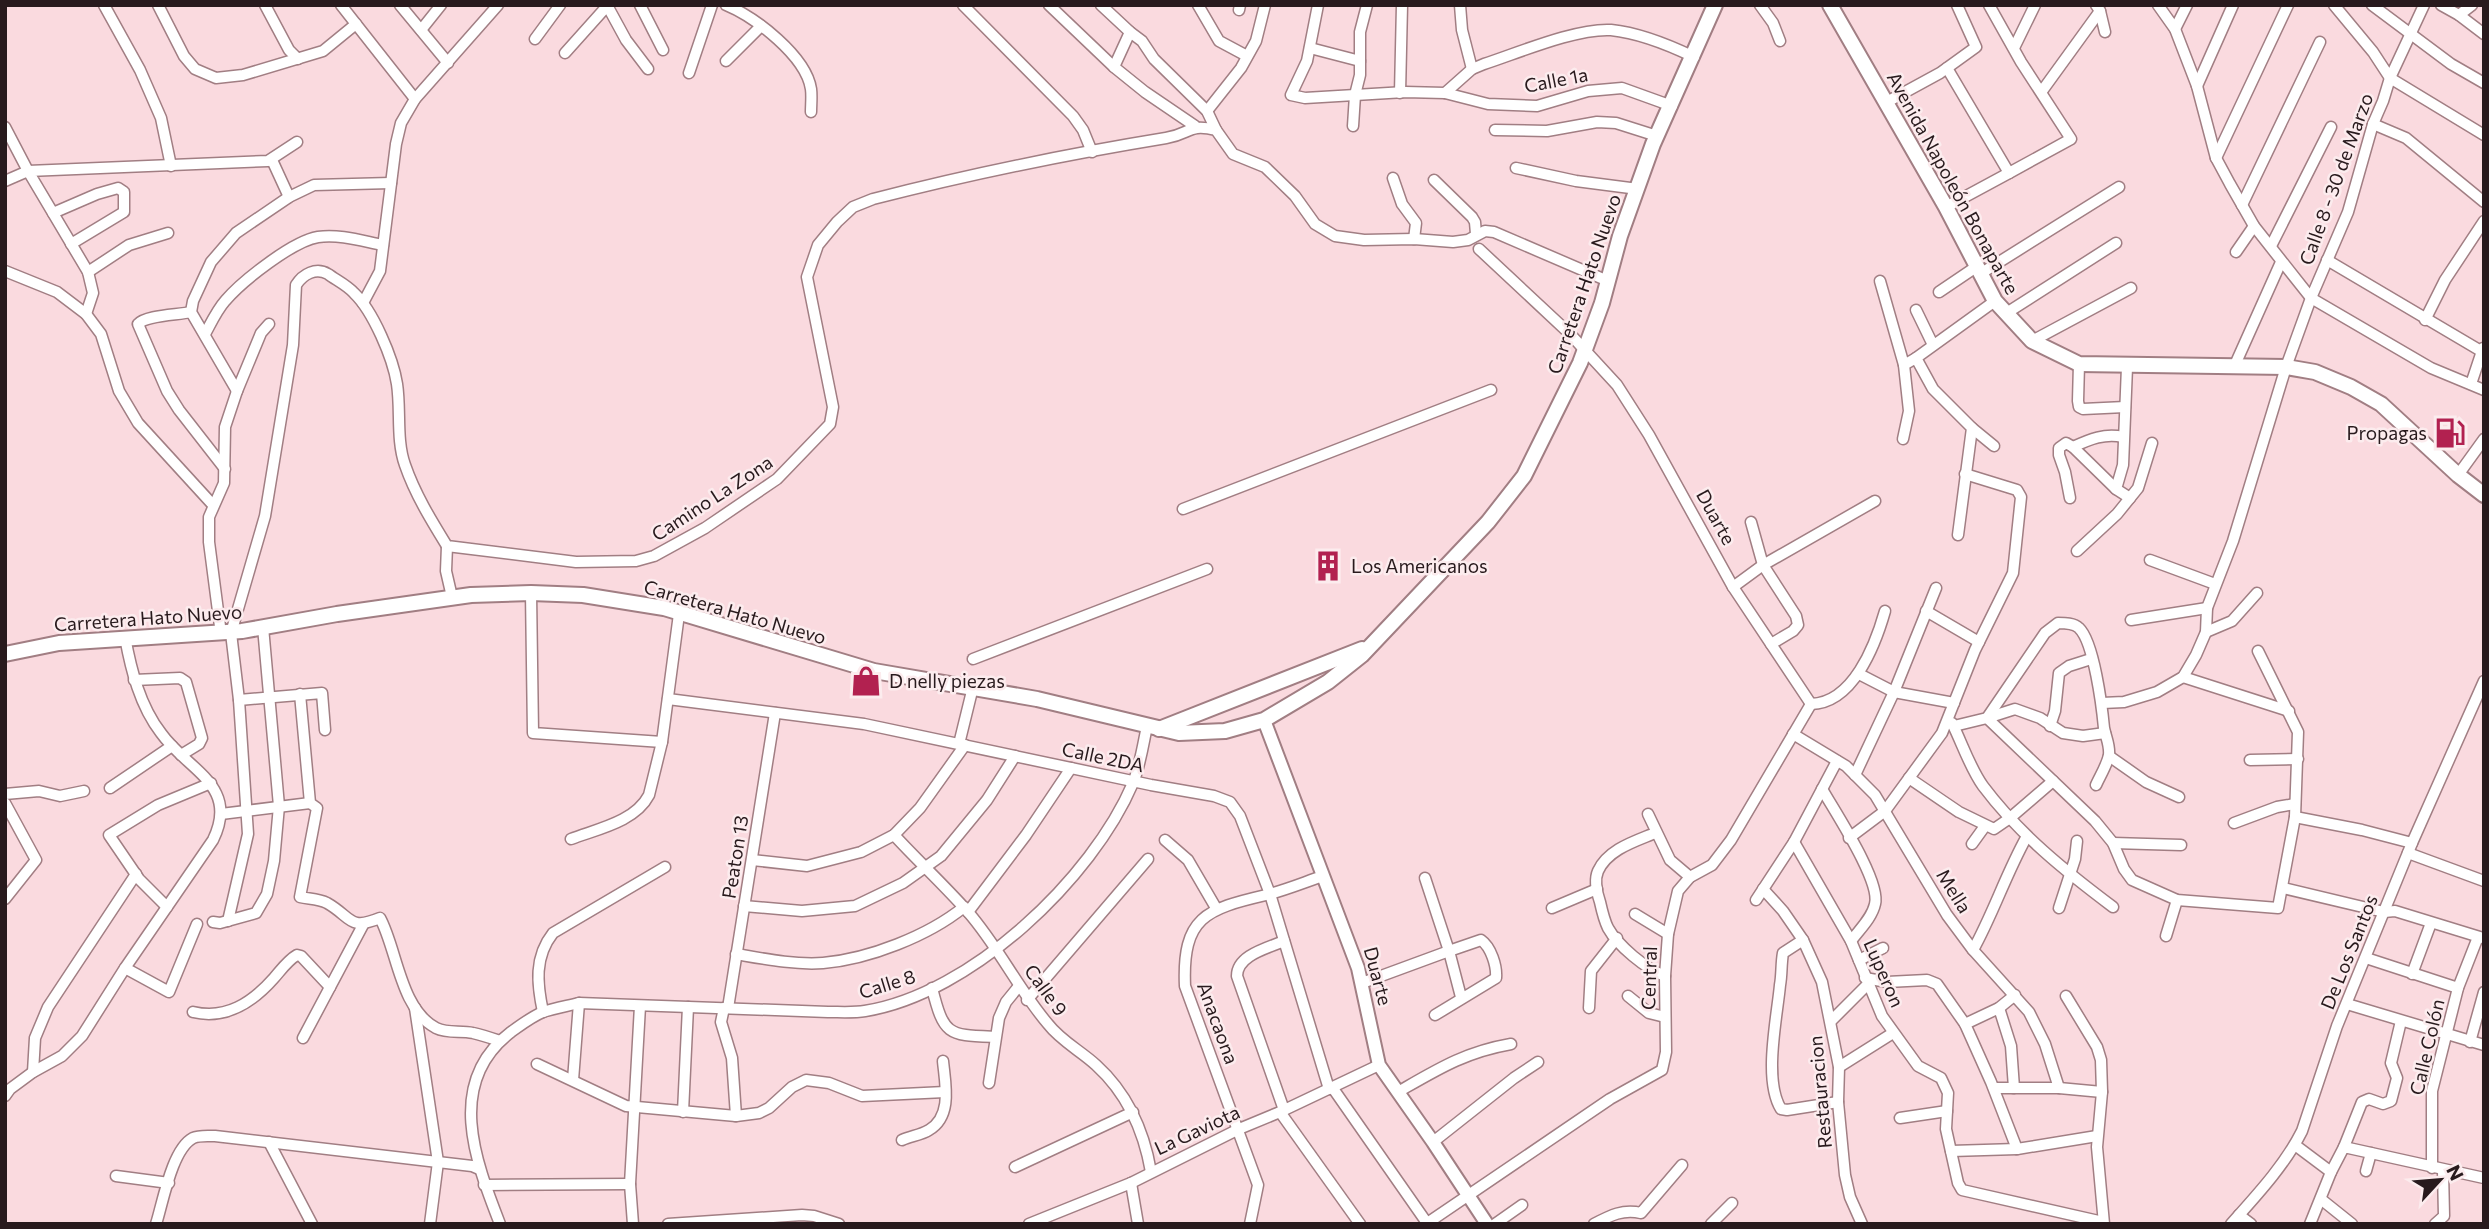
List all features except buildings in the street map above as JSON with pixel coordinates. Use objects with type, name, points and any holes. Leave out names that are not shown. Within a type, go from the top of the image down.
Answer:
[{"type":"main road","name":"Carretera Hato Nuevo","points":[[5,654],[60,642],[226,633],[452,597],[531,593],[612,599],[664,608],[874,671],[1037,699],[1153,728],[1194,734],[1236,729],[1264,720],[1328,682],[1370,646],[1508,498],[1524,476],[1572,383],[1585,351],[1620,236],[1657,136],[1715,5]]},
{"type":"main road","name":"Avenida Napoleón Bonaparte","points":[[1830,5],[1996,301],[2032,341],[2079,364],[2286,368],[2315,372],[2351,387],[2381,404],[2458,475],[2484,495]]},
{"type":"main road","name":"Carretera Hato Nuevo","points":[[1153,728],[1370,646]]},
{"type":"street","points":[[104,5],[140,71],[161,118],[171,166]]},
{"type":"street","points":[[158,5],[184,56],[195,69],[216,78],[243,75],[323,51],[356,24]]},
{"type":"street","points":[[265,5],[289,50],[298,59]]},
{"type":"street","points":[[341,5],[415,99]]},
{"type":"street","points":[[400,5],[448,63]]},
{"type":"street","points":[[421,30],[441,5]]},
{"type":"street","points":[[363,303],[380,271],[401,124],[415,99],[498,5]]},
{"type":"street","points":[[536,39],[560,5]]},
{"type":"street","points":[[640,5],[663,50]]},
{"type":"street","points":[[689,73],[712,5]]},
{"type":"street","points":[[726,5],[745,13],[800,65],[811,88],[811,112]]},
{"type":"street","points":[[963,5],[1073,116],[1083,130],[1092,152]]},
{"type":"street","points":[[1049,5],[1114,67],[1145,92],[1195,126],[1216,130]]},
{"type":"street","points":[[1101,5],[1142,41],[1154,59],[1207,111],[1216,130],[1233,154],[1265,167],[1295,196],[1315,224],[1335,236],[1364,240],[1414,239],[1453,242],[1468,240],[1485,231],[1494,232],[1608,281]]},
{"type":"street","points":[[1198,5],[1219,41],[1247,56]]},
{"type":"street","points":[[1207,111],[1256,41],[1265,5]]},
{"type":"street","points":[[1318,5],[1310,48],[1360,61]]},
{"type":"street","points":[[1353,126],[1355,95],[1360,75],[1360,32],[1367,5]]},
{"type":"street","points":[[1400,93],[1402,5]]},
{"type":"street","points":[[1460,5],[1462,30],[1472,69]]},
{"type":"street","points":[[1760,5],[1773,23],[1780,41]]},
{"type":"street","points":[[1885,103],[1947,68],[1976,47],[1957,5]]},
{"type":"street","points":[[1946,208],[2071,138],[1989,5]]},
{"type":"street","points":[[2014,48],[2035,5]]},
{"type":"street","points":[[2158,5],[2175,29],[2197,86],[2217,158],[2254,226],[2311,298],[2431,368],[2484,390]]},
{"type":"street","points":[[2175,29],[2187,5]]},
{"type":"street","points":[[2197,86],[2233,5]]},
{"type":"street","points":[[2217,158],[2288,5]]},
{"type":"street","points":[[2372,5],[2451,64],[2484,83]]},
{"type":"street","name":"Calle 8 - 30 de Marzo","points":[[2206,632],[2207,608],[2233,541],[2286,368],[2311,298],[2348,212],[2373,124],[2390,78],[2424,5]]},
{"type":"street","points":[[2441,5],[2484,34]]},
{"type":"street","points":[[2459,15],[2472,5]]},
{"type":"street","points":[[565,53],[608,6],[626,40],[648,69]]},
{"type":"street","points":[[2334,6],[2373,52],[2390,78],[2484,135]]},
{"type":"street","points":[[2042,91],[2098,8]]},
{"type":"street","points":[[2098,8],[2105,32]]},
{"type":"street","points":[[726,61],[761,26]]},
{"type":"street","points":[[1445,93],[1472,69],[1575,35],[1609,30],[1656,40],[1694,57]]},
{"type":"street","points":[[1114,67],[1130,33]]},
{"type":"street","points":[[2242,205],[2320,42]]},
{"type":"street","name":"Calle 1a","points":[[1310,48],[1291,95],[1305,98],[1445,93],[1488,104],[1537,106],[1588,91],[1622,88],[1672,106]]},
{"type":"street","points":[[1947,68],[2009,173]]},
{"type":"street","points":[[1494,130],[1548,131],[1597,122],[1616,123],[1657,136]]},
{"type":"street","points":[[2373,124],[2406,138],[2484,202]]},
{"type":"street","name":"Camino La Zona","points":[[447,546],[576,562],[636,561],[654,556],[705,528],[777,479],[830,425],[833,407],[830,385],[807,277],[818,245],[853,207],[873,199],[1092,152],[1176,137],[1195,126]]},
{"type":"street","points":[[5,127],[88,272],[93,293],[86,314]]},
{"type":"street","points":[[2271,246],[2331,127]]},
{"type":"street","points":[[5,182],[29,171],[272,160],[297,142]]},
{"type":"street","points":[[272,160],[289,197]]},
{"type":"street","points":[[1516,168],[1576,181],[1638,189]]},
{"type":"street","points":[[1393,178],[1402,204],[1416,223],[1414,239]]},
{"type":"street","points":[[1433,180],[1472,217],[1476,234]]},
{"type":"street","points":[[237,391],[191,312],[193,301],[211,262],[236,233],[289,197],[314,185],[391,183]]},
{"type":"street","points":[[1939,292],[2119,187]]},
{"type":"street","points":[[53,213],[97,194],[118,188],[124,192],[124,212],[71,244]]},
{"type":"street","points":[[2425,320],[2445,280],[2484,221]]},
{"type":"street","points":[[2236,252],[2254,226]]},
{"type":"street","points":[[88,272],[129,245],[168,233]]},
{"type":"street","points":[[205,334],[224,301],[275,258],[302,242],[316,237],[339,236],[383,244]]},
{"type":"street","points":[[2005,314],[2116,243]]},
{"type":"street","name":"Duarte","points":[[1479,249],[1585,351],[1617,386],[1733,587],[1811,704]]},
{"type":"street","points":[[2327,260],[2425,320],[2483,349],[2471,384]]},
{"type":"street","points":[[2234,367],[2281,262]]},
{"type":"street","points":[[5,271],[57,292],[86,314],[101,334],[119,391],[138,424],[213,505]]},
{"type":"street","points":[[226,633],[265,516],[293,345],[296,285],[301,276],[313,271],[324,271],[353,291],[363,303],[390,353],[397,385],[403,461],[413,487],[447,546],[446,571],[452,597]]},
{"type":"street","points":[[1880,281],[1904,365],[1909,411],[1903,439]]},
{"type":"street","points":[[2032,341],[2131,288]]},
{"type":"street","points":[[1904,365],[1996,301]]},
{"type":"street","points":[[1916,310],[1933,345]]},
{"type":"street","points":[[191,312],[144,318],[138,324],[167,391],[225,469]]},
{"type":"street","points":[[228,921],[246,849],[248,811],[239,701],[209,542],[209,517],[224,484],[225,427],[261,333],[269,324]]},
{"type":"street","points":[[1916,358],[1933,389],[1994,446]]},
{"type":"street","points":[[2079,364],[2080,407],[2125,407]]},
{"type":"street","points":[[2116,489],[2123,464],[2127,367]]},
{"type":"street","points":[[1183,509],[1491,390]]},
{"type":"street","points":[[1958,535],[1972,428]]},
{"type":"street","points":[[2073,447],[2094,437],[2123,437]]},
{"type":"street","points":[[2458,475],[2484,439]]},
{"type":"street","points":[[2070,498],[2059,447],[2066,443],[2116,489],[2130,498]]},
{"type":"street","points":[[2077,551],[2117,514],[2138,488],[2152,443]]},
{"type":"street","points":[[1849,838],[1885,811],[1951,721],[1954,703],[1977,646],[2013,573],[2021,497],[2017,490],[1965,474]]},
{"type":"street","points":[[1733,587],[1763,565],[1875,501]]},
{"type":"street","points":[[1751,522],[1763,565],[1796,616],[1798,625],[1771,644]]},
{"type":"street","points":[[2150,560],[2215,584]]},
{"type":"street","points":[[973,659],[1207,569]]},
{"type":"street","points":[[1855,775],[1894,692],[1936,587]]},
{"type":"street","points":[[531,593],[533,733],[662,742]]},
{"type":"street","points":[[2102,703],[2137,699],[2157,692],[2183,677],[2206,632],[2232,621],[2257,593]]},
{"type":"street","points":[[2131,620],[2207,608]]},
{"type":"street","points":[[1811,704],[1825,704],[1859,674],[1885,611]]},
{"type":"street","points":[[1926,611],[1977,646]]},
{"type":"street","points":[[571,839],[624,818],[645,803],[649,795],[662,742],[679,614]]},
{"type":"street","points":[[1987,718],[2045,633],[2058,623],[2068,623],[2079,628],[2087,643],[2102,703],[2105,733],[2109,741],[2109,756],[2096,785]]},
{"type":"street","points":[[213,922],[220,923],[256,913],[267,894],[274,861],[279,806],[263,627]]},
{"type":"street","points":[[5,1096],[33,1072],[62,1056],[82,1035],[213,839],[219,826],[219,800],[211,783],[159,732],[134,680],[124,637]]},
{"type":"street","points":[[1987,718],[2095,821],[2113,844],[2132,880],[2177,900],[2278,908],[2295,817],[2298,732],[2258,651]]},
{"type":"street","points":[[2050,726],[2055,711],[2059,673],[2069,666],[2091,659]]},
{"type":"street","points":[[1859,674],[1894,692],[1954,703]]},
{"type":"street","points":[[2183,677],[2289,711]]},
{"type":"street","points":[[134,680],[180,678],[186,681],[202,738],[199,744],[181,755]]},
{"type":"street","name":"De Los Santos","points":[[2231,1224],[2295,1145],[2347,1004],[2410,848],[2484,681]]},
{"type":"street","points":[[752,860],[807,866],[861,852],[894,835],[920,808],[962,745],[974,687]]},
{"type":"street","points":[[239,701],[322,693],[325,730]]},
{"type":"street","points":[[300,694],[310,803]]},
{"type":"street","name":"Calle 2DA","points":[[668,699],[863,724],[1214,796],[1230,802],[1240,816],[1270,894],[1331,1088],[1427,1223]]},
{"type":"street","name":"Central","points":[[1469,1195],[1610,1099],[1660,1072],[1664,1066],[1666,1052],[1665,976],[1668,934],[1678,891],[1690,877],[1712,865],[1731,840],[1811,704]]},
{"type":"street","points":[[1951,721],[1987,718],[2015,709],[2026,711],[2063,733],[2083,736],[2105,733]]},
{"type":"street","name":"Peaton 13","points":[[736,1116],[732,1058],[721,1022],[736,954],[775,713]]},
{"type":"street","name":"Duarte","points":[[1264,720],[1362,983],[1379,1065],[1487,1224]]},
{"type":"street","points":[[1951,721],[1981,783],[2026,838],[2113,907]]},
{"type":"street","name":"Calle 8","points":[[500,1224],[484,1185],[472,1142],[470,1100],[481,1065],[499,1041],[543,1012],[579,1003],[865,1011],[932,988],[965,971],[997,949],[1052,899],[1069,879],[1111,827],[1134,781],[1153,728]]},
{"type":"street","name":"Mella","points":[[1793,734],[1837,761],[1875,795],[1947,915],[1973,950],[2029,1012],[2045,1044],[2059,1088]]},
{"type":"street","points":[[110,788],[172,746]]},
{"type":"street","points":[[744,905],[802,911],[855,906],[903,883],[941,856],[979,809],[1015,756]]},
{"type":"street","points":[[2109,756],[2146,782],[2179,797]]},
{"type":"street","points":[[2250,760],[2298,759]]},
{"type":"street","points":[[1756,900],[1794,842],[1837,761]]},
{"type":"street","points":[[736,954],[793,962],[841,961],[899,943],[944,923],[966,910],[1026,835],[1071,768]]},
{"type":"street","points":[[1909,778],[1959,812],[1985,827],[1994,829],[2053,781]]},
{"type":"street","points":[[167,907],[136,874],[109,837],[110,832],[158,805],[211,783]]},
{"type":"street","points":[[1822,789],[1873,880],[1876,902],[1870,916],[1851,942]]},
{"type":"street","points":[[5,794],[38,791],[60,796],[84,791]]},
{"type":"street","points":[[5,803],[36,860],[5,898]]},
{"type":"street","points":[[221,814],[310,803],[317,808],[300,897],[327,903],[349,920],[363,925]]},
{"type":"street","points":[[2234,823],[2277,807],[2295,804]]},
{"type":"street","points":[[1647,814],[1670,860],[1690,877]]},
{"type":"street","points":[[2295,817],[2362,830],[2484,881]]},
{"type":"street","points":[[1972,844],[1985,827]]},
{"type":"street","points":[[1655,833],[1624,846],[1610,857],[1598,870],[1597,889],[1608,928],[1649,969],[1665,976]]},
{"type":"street","name":"Calle 9","points":[[894,835],[966,910],[997,949],[1027,1000],[1051,1028],[1108,1077],[1133,1112],[1146,1143],[1151,1172]]},
{"type":"street","points":[[1973,950],[2026,838]]},
{"type":"street","points":[[1165,840],[1188,860],[1216,908],[1323,876]]},
{"type":"street","points":[[2059,908],[2077,841]]},
{"type":"street","name":"Luperon","points":[[1794,842],[1851,942],[1882,1016],[1918,1066],[1941,1078],[1948,1093],[1946,1129],[1958,1183],[1962,1189],[2103,1223]]},
{"type":"street","points":[[2113,844],[2181,845]]},
{"type":"street","points":[[1027,1000],[1148,859]]},
{"type":"street","points":[[543,1012],[537,979],[542,950],[554,933],[665,867]]},
{"type":"street","points":[[33,1072],[36,1038],[48,1007],[136,874]]},
{"type":"street","points":[[1425,878],[1461,997]]},
{"type":"street","points":[[2283,888],[2384,912],[2395,911],[2481,938]]},
{"type":"street","points":[[1552,908],[1597,889]]},
{"type":"street","name":"Restauracion","points":[[1763,889],[1804,940],[1822,982],[1839,1067],[1838,1102],[1850,1197],[1862,1224]]},
{"type":"street","points":[[2166,936],[2177,900]]},
{"type":"street","name":"Anacaona","points":[[1216,908],[1199,922],[1189,937],[1184,969],[1185,986],[1258,1185],[1250,1224]]},
{"type":"street","points":[[1635,914],[1668,934]]},
{"type":"street","points":[[303,1038],[363,925],[380,918],[388,933],[399,977],[414,1004],[434,1027],[449,1032],[474,1033],[499,1041]]},
{"type":"street","points":[[2412,974],[2431,923]]},
{"type":"street","points":[[125,968],[169,992],[197,924]]},
{"type":"street","points":[[1589,1008],[1591,971],[1617,938]]},
{"type":"street","name":"Calle Colón","points":[[2440,1220],[2432,1091],[2458,988],[2481,938]]},
{"type":"street","points":[[1804,940],[1783,953],[1773,1035],[1773,1078],[1778,1104],[1787,1110],[1838,1102]]},
{"type":"street","points":[[1284,941],[1244,959],[1237,969],[1237,975],[1282,1111],[1360,1224]]},
{"type":"street","points":[[1362,983],[1478,941],[1484,942],[1496,971],[1494,980],[1434,1015]]},
{"type":"street","points":[[1859,960],[1883,948]]},
{"type":"street","points":[[193,1012],[208,1015],[234,1010],[257,996],[297,955],[330,987]]},
{"type":"street","points":[[2366,958],[2458,988]]},
{"type":"street","points":[[1831,1021],[1867,981],[1927,981],[1937,984],[1965,1024],[1994,1088],[2017,1149]]},
{"type":"street","points":[[989,1083],[1000,1013],[1019,986]]},
{"type":"street","points":[[932,988],[946,1028],[963,1036],[995,1037]]},
{"type":"street","points":[[2470,1042],[2484,992]]},
{"type":"street","points":[[1965,1024],[1999,1008],[2015,995]]},
{"type":"street","points":[[1628,996],[1649,1013],[1665,1017]]},
{"type":"street","points":[[2066,996],[2097,1047],[2101,1060],[2102,1092],[2097,1136],[2103,1223]]},
{"type":"street","points":[[573,1080],[579,1003]]},
{"type":"street","points":[[414,1004],[438,1162],[430,1224]]},
{"type":"street","points":[[2347,1004],[2484,1045]]},
{"type":"street","points":[[633,1224],[630,1184],[640,1006]]},
{"type":"street","points":[[684,1112],[688,1007]]},
{"type":"street","points":[[1999,1008],[2011,1046],[2014,1088]]},
{"type":"street","points":[[2310,1224],[2362,1102],[2365,1099],[2383,1104],[2391,1101],[2397,1078],[2391,1063],[2401,1021]]},
{"type":"street","points":[[1839,1067],[1894,1033]]},
{"type":"street","points":[[1398,1092],[1461,1057],[1483,1049],[1511,1044]]},
{"type":"street","points":[[902,1140],[928,1132],[939,1122],[944,1109],[943,1061]]},
{"type":"street","points":[[1433,1142],[1538,1062]]},
{"type":"street","points":[[537,1064],[614,1103],[634,1108],[736,1116],[760,1113],[792,1087],[806,1080],[829,1083],[862,1096],[945,1092]]},
{"type":"street","name":"La Gaviota","points":[[1029,1224],[1131,1183],[1238,1129],[1379,1065]]},
{"type":"street","points":[[1994,1088],[2059,1088],[2102,1092]]},
{"type":"street","points":[[1900,1118],[1947,1111]]},
{"type":"street","points":[[1015,1167],[1133,1112]]},
{"type":"street","points":[[156,1224],[176,1158],[186,1143],[196,1136],[270,1142],[479,1169]]},
{"type":"street","points":[[1951,1151],[2017,1149],[2097,1136]]},
{"type":"street","points":[[270,1142],[312,1224]]},
{"type":"street","points":[[2295,1145],[2331,1172]]},
{"type":"street","points":[[2344,1147],[2438,1170],[2484,1178]]},
{"type":"street","points":[[2366,1171],[2371,1153]]},
{"type":"street","points":[[1594,1224],[1620,1211],[1641,1213],[1682,1165]]},
{"type":"street","points":[[116,1176],[169,1183]]},
{"type":"street","points":[[1131,1183],[1138,1224]]},
{"type":"street","points":[[484,1185],[630,1184]]},
{"type":"street","points":[[1427,1223],[1469,1195]]},
{"type":"street","points":[[2322,1200],[2352,1224]]},
{"type":"street","points":[[1711,1224],[1732,1203]]},
{"type":"street","points":[[1495,1224],[1522,1205]]},
{"type":"street","points":[[2239,1215],[2251,1224]]},
{"type":"street","points":[[668,1224],[814,1216],[839,1224]]},
{"type":"place","name":"Propagas","points":[[2450,433]]},
{"type":"place","name":"Los Americanos","points":[[1328,566]]},
{"type":"place","name":"D nelly piezas","points":[[866,681]]}]
